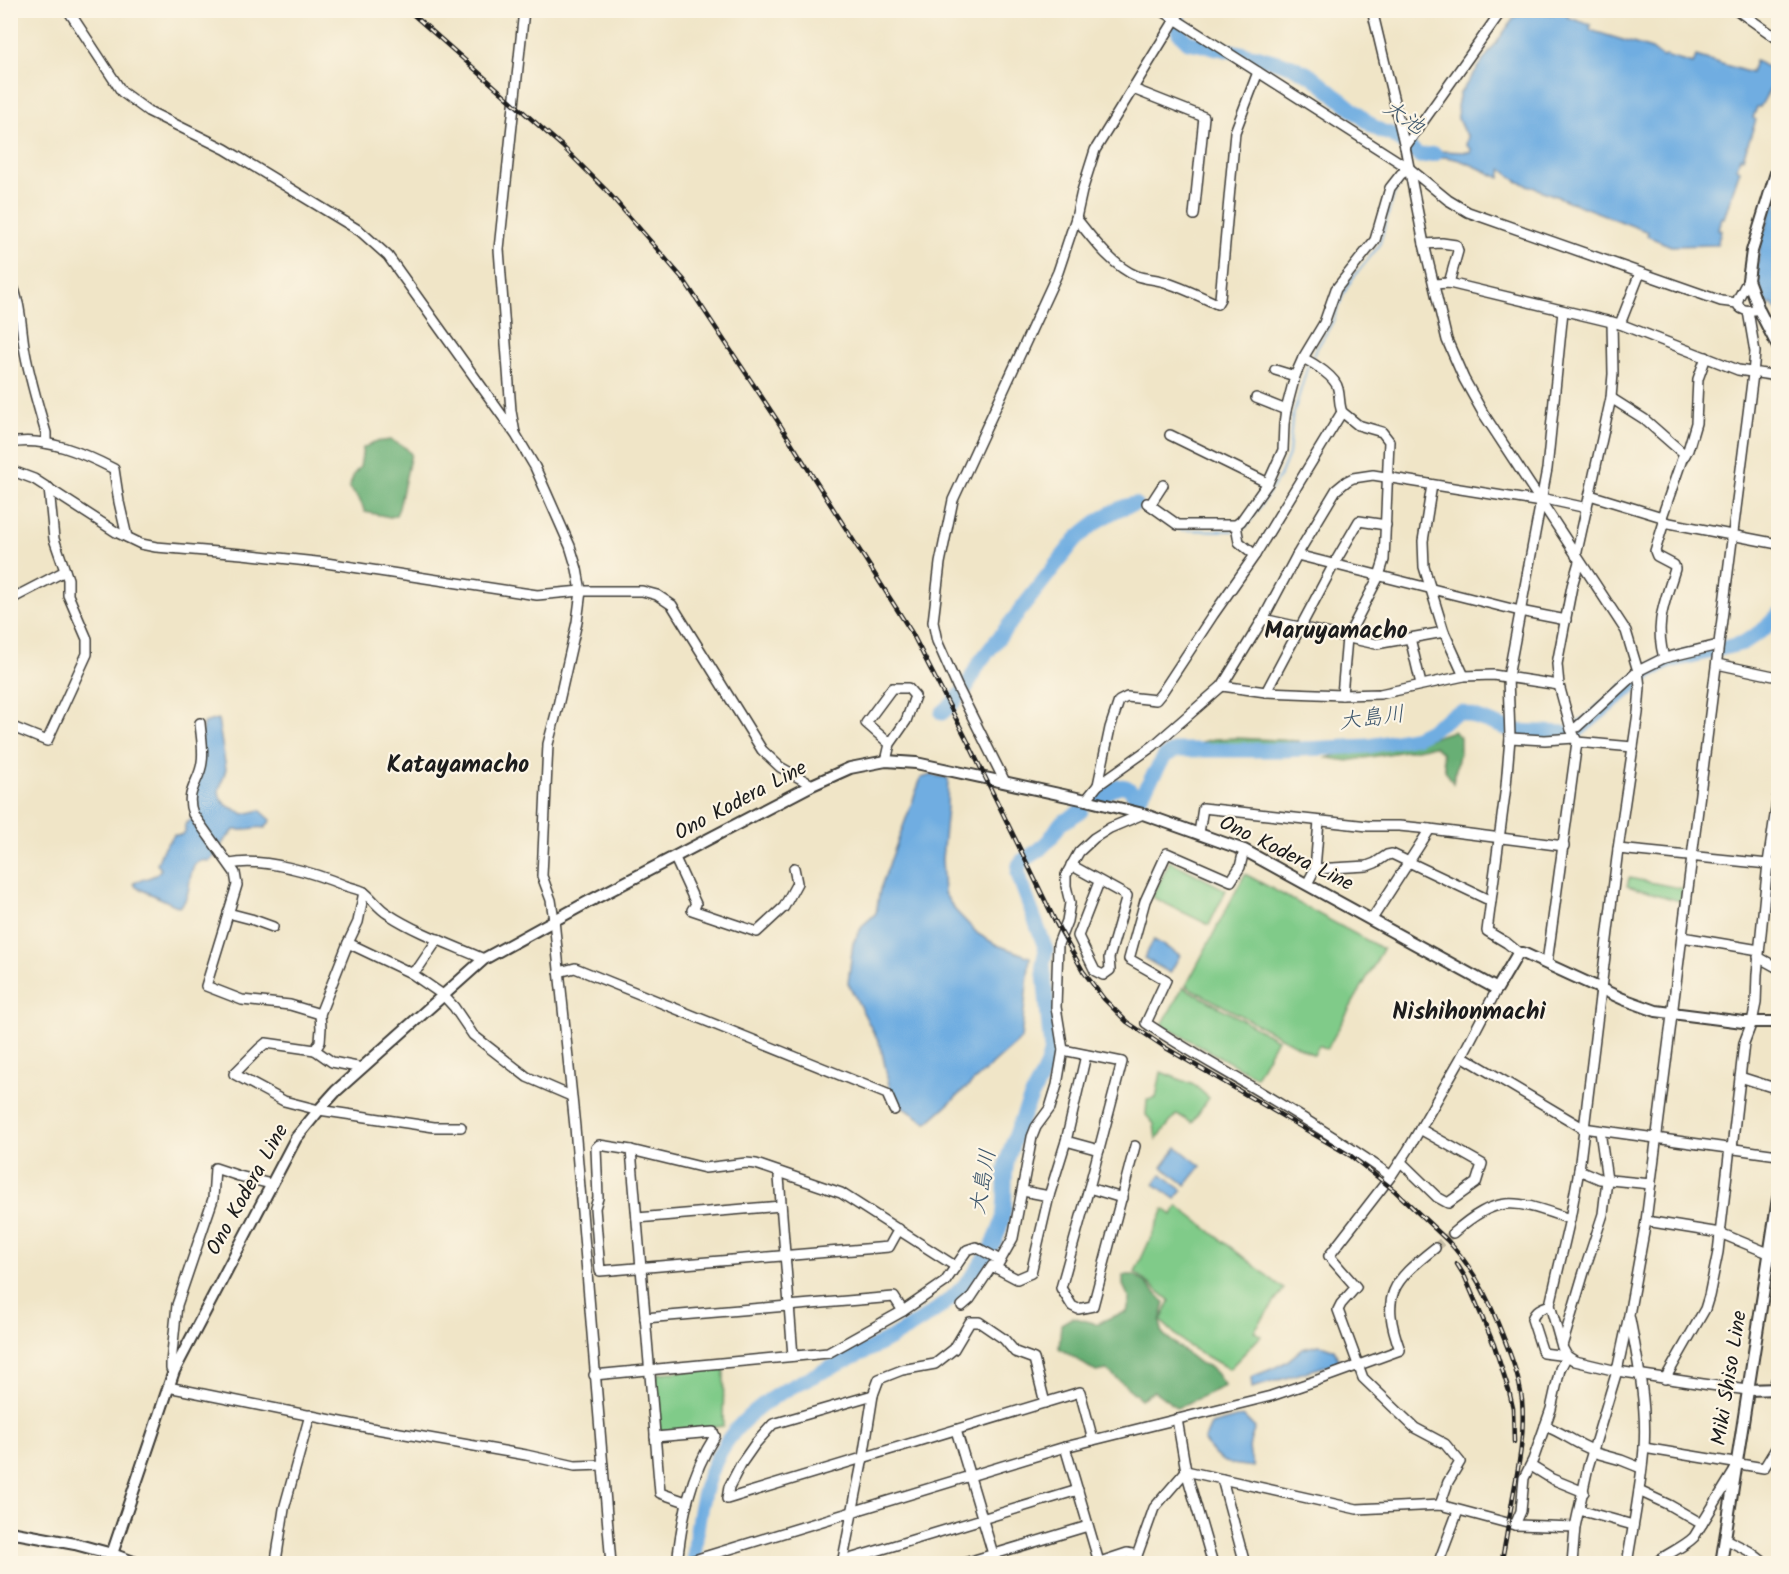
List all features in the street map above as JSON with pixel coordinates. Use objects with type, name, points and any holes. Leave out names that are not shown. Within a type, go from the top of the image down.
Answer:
[{"type":"main road","points":[[1779,166],[1752,251],[1748,280],[1753,311],[1779,347]]},
{"type":"main road","name":"Ono Kodera Line","points":[[110,1559],[174,1371],[296,1138],[336,1091],[484,959],[554,920],[812,785],[849,768],[886,760],[916,763],[1143,814],[1199,833],[1244,850],[1497,989]]},
{"type":"main road","points":[[1497,989],[1520,953],[1656,1011],[1752,1022],[1779,1022]]},
{"type":"main road","name":"Miki Shiso Line","points":[[1721,1563],[1748,1390],[1774,1255],[1779,1198]]},
{"type":"main road","points":[[1748,1390],[1776,1389]]},
{"type":"main road","points":[[10,1532],[75,1544],[110,1559],[139,1563]]},
{"type":"street","points":[[68,10],[122,92],[148,111],[225,149],[360,231],[388,256],[516,435],[535,467],[570,546],[581,591],[577,622],[548,744],[542,876],[551,900],[554,920],[575,1127],[610,1563]]},
{"type":"street","points":[[516,435],[509,389],[499,249],[524,10]]},
{"type":"street","points":[[1161,10],[1179,14],[1258,72],[1410,170],[1448,200],[1474,215],[1721,301],[1737,303],[1738,306],[1753,311],[1755,352],[1753,374],[1646,1221],[1617,1371],[1593,1451],[1575,1527],[1572,1563]]},
{"type":"street","points":[[1372,10],[1405,147],[1424,244],[1448,340],[1464,379],[1483,413],[1626,631],[1638,671],[1640,687],[1633,747],[1617,849],[1579,1170],[1550,1305],[1564,1352],[1575,1361],[1617,1371],[1748,1390]]},
{"type":"street","points":[[1405,147],[1502,10]]},
{"type":"street","points":[[1737,10],[1779,39]]},
{"type":"street","points":[[1005,782],[957,686],[937,641],[933,622],[940,564],[953,500],[1058,272],[1095,150],[1179,14]]},
{"type":"street","points":[[1076,218],[1095,242],[1123,268],[1137,276],[1163,281],[1217,304],[1220,299],[1235,132],[1258,72]]},
{"type":"street","points":[[1133,89],[1204,117],[1194,215]]},
{"type":"street","points":[[1255,555],[1239,542],[1236,529],[1268,483],[1282,450],[1284,424],[1295,376],[1307,360],[1336,289],[1375,240],[1390,188],[1401,174],[1410,170]]},
{"type":"street","points":[[1424,244],[1456,245],[1458,251],[1449,284]]},
{"type":"street","points":[[1574,736],[1559,685],[1557,664],[1611,398],[1616,323],[1640,273]]},
{"type":"street","points":[[10,279],[18,296],[25,352],[46,433],[46,442]]},
{"type":"street","points":[[1737,303],[1748,280]]},
{"type":"street","points":[[1434,284],[1449,284],[1616,323],[1738,370],[1779,376]]},
{"type":"street","points":[[1520,953],[1487,931],[1510,738],[1508,677],[1548,458],[1563,311]]},
{"type":"street","points":[[1664,658],[1659,625],[1675,569],[1674,565],[1657,556],[1655,551],[1682,459],[1696,423],[1698,380],[1706,357]]},
{"type":"street","points":[[1098,785],[1110,728],[1119,701],[1127,697],[1156,699],[1255,555],[1342,412],[1338,387],[1334,380],[1307,360]]},
{"type":"street","points":[[1275,370],[1295,376]]},
{"type":"street","points":[[1256,398],[1287,410]]},
{"type":"street","points":[[1611,398],[1644,419],[1685,456]]},
{"type":"street","points":[[1342,412],[1358,425],[1382,432],[1389,441],[1384,560],[1379,576],[1347,638],[1342,695]]},
{"type":"street","points":[[1170,435],[1268,483]]},
{"type":"street","points":[[10,443],[46,442],[99,461],[114,469],[118,502],[127,537]]},
{"type":"street","points":[[10,470],[34,479],[94,519],[127,537],[141,544],[156,547],[326,563],[537,595],[581,591],[642,591],[657,595],[672,605],[762,750],[780,767],[812,785]]},
{"type":"street","points":[[1086,800],[1098,785],[1153,746],[1222,686],[1263,620],[1297,555],[1341,485],[1360,476],[1388,477],[1587,508]]},
{"type":"street","points":[[1163,485],[1148,504],[1178,525],[1236,529]]},
{"type":"street","points":[[1432,485],[1423,541],[1424,567],[1444,632],[1464,676]]},
{"type":"street","points":[[10,726],[47,741],[87,654],[87,639],[68,595],[68,579],[54,539],[49,488]]},
{"type":"street","points":[[1590,495],[1663,519],[1732,536],[1779,544]]},
{"type":"street","points":[[1266,692],[1359,521],[1386,525]]},
{"type":"street","points":[[1297,555],[1520,611],[1566,620]]},
{"type":"street","points":[[10,606],[13,598],[65,571]]},
{"type":"street","points":[[1263,620],[1376,644],[1444,632]]},
{"type":"street","points":[[1410,638],[1420,684]]},
{"type":"street","points":[[1547,963],[1564,846],[1574,736],[1577,727],[1638,671],[1664,658],[1718,645]]},
{"type":"street","points":[[1717,664],[1779,677]]},
{"type":"street","points":[[1222,686],[1266,692],[1380,694],[1464,676],[1493,675],[1559,685]]},
{"type":"street","points":[[886,760],[890,744],[906,721],[915,696],[908,688],[892,688],[866,723],[890,744]]},
{"type":"street","points":[[200,723],[202,764],[190,799],[190,806],[193,814],[235,873],[237,885],[207,986],[242,1000],[290,1005],[320,1014]]},
{"type":"street","points":[[1510,738],[1545,740],[1574,736],[1633,747]]},
{"type":"street","points":[[1665,1379],[1705,1309],[1712,1285],[1744,1043],[1756,1003],[1759,953],[1773,864],[1779,795]]},
{"type":"street","points":[[1199,833],[1203,808],[1368,826],[1430,829],[1564,846]]},
{"type":"street","points":[[962,1306],[970,1299],[992,1266],[998,1264],[1013,1238],[1032,1137],[1036,1127],[1050,1108],[1057,1085],[1063,1050],[1056,1007],[1057,963],[1058,944],[1067,921],[1070,903],[1066,875],[1079,852],[1094,838],[1110,828],[1143,814]]},
{"type":"street","points":[[1307,884],[1315,869],[1319,821]]},
{"type":"street","points":[[1372,919],[1430,829]]},
{"type":"street","points":[[1617,849],[1773,864]]},
{"type":"street","points":[[1244,850],[1240,867],[1231,881],[1167,853],[1145,901],[1129,959],[1166,980],[1146,1023],[1358,1152],[1392,1176]]},
{"type":"street","points":[[1315,869],[1367,866],[1392,854],[1491,901]]},
{"type":"street","points":[[675,858],[696,904],[692,910],[757,933],[784,907],[797,883],[794,868]]},
{"type":"street","points":[[226,860],[282,866],[326,878],[364,892],[388,914],[484,959]]},
{"type":"street","points":[[1071,865],[1127,896],[1108,958],[1110,970],[1104,975],[1095,971],[1078,936],[1099,882]]},
{"type":"street","points":[[315,1050],[320,1042],[320,1014],[358,922],[364,892]]},
{"type":"street","points":[[228,913],[273,927]]},
{"type":"street","points":[[1682,937],[1759,953],[1779,968]]},
{"type":"street","points":[[411,973],[419,968],[438,939]]},
{"type":"street","points":[[348,943],[411,973],[443,994],[473,1035],[527,1077],[571,1096]]},
{"type":"street","points":[[559,972],[575,968],[887,1094],[894,1110]]},
{"type":"street","points":[[1440,1505],[1448,1482],[1460,1462],[1445,1444],[1415,1428],[1363,1378],[1338,1310],[1356,1287],[1329,1256],[1401,1162],[1462,1056],[1497,989]]},
{"type":"street","points":[[362,1068],[332,1062],[315,1050],[266,1043],[234,1074],[284,1101],[319,1110],[434,1127],[461,1126]]},
{"type":"street","points":[[1063,1050],[1122,1062],[1061,1288],[1072,1306],[1078,1309],[1093,1306],[1135,1146]]},
{"type":"street","points":[[594,1375],[828,1353],[903,1311],[945,1282],[967,1250],[976,1246],[1017,1280],[1031,1273],[1086,1055]]},
{"type":"street","points":[[1462,1056],[1583,1128],[1779,1155]]},
{"type":"street","points":[[1740,1077],[1779,1089]]},
{"type":"street","points":[[1401,1162],[1437,1197],[1448,1203],[1476,1183],[1482,1164],[1420,1129]]},
{"type":"street","points":[[1515,1525],[1521,1511],[1524,1478],[1531,1466],[1545,1426],[1584,1272],[1603,1214],[1607,1180],[1600,1131]]},
{"type":"street","points":[[1066,1141],[1099,1150]]},
{"type":"street","points":[[899,1229],[889,1246],[600,1271],[596,1209],[598,1198],[596,1148],[599,1145],[632,1150],[705,1168],[756,1164],[841,1192],[899,1229],[956,1266]]},
{"type":"street","points":[[632,1150],[660,1493],[686,1502]]},
{"type":"street","points":[[174,1371],[171,1370],[171,1363],[177,1305],[213,1199],[215,1168],[271,1184]]},
{"type":"street","points":[[1579,1170],[1593,1178],[1651,1184]]},
{"type":"street","points":[[781,1173],[779,1178],[793,1356]]},
{"type":"street","points":[[1089,1188],[1122,1198]]},
{"type":"street","points":[[1023,1191],[1049,1196]]},
{"type":"street","points":[[1453,1233],[1477,1214],[1489,1207],[1502,1204],[1516,1203],[1530,1206],[1570,1220]]},
{"type":"street","points":[[637,1218],[782,1206]]},
{"type":"street","points":[[1646,1221],[1720,1233],[1774,1255]]},
{"type":"street","points":[[655,1437],[713,1432],[715,1436],[692,1480],[686,1502],[680,1563],[1065,1447],[1271,1396],[1400,1350],[1390,1315],[1396,1285],[1406,1272],[1435,1248]]},
{"type":"street","points":[[645,1318],[894,1297],[903,1311]]},
{"type":"street","points":[[1550,1305],[1540,1308],[1532,1319],[1543,1353],[1564,1352]]},
{"type":"street","points":[[1627,1563],[1644,1448],[1641,1374],[1629,1315]]},
{"type":"street","points":[[840,1562],[863,1458],[873,1395],[879,1379],[902,1370],[935,1364],[954,1348],[970,1322],[979,1322],[1004,1339],[1015,1352],[1034,1359],[1045,1402]]},
{"type":"street","points":[[1776,1389],[1779,1375]]},
{"type":"street","points":[[168,1387],[574,1466],[603,1465]]},
{"type":"street","points":[[873,1395],[773,1424],[741,1464],[729,1487],[727,1499],[1080,1392],[1093,1440]]},
{"type":"street","points":[[274,1563],[284,1509],[310,1415]]},
{"type":"street","points":[[1177,1419],[1186,1471],[1213,1563]]},
{"type":"street","points":[[1545,1426],[1558,1431],[1576,1444],[1641,1468]]},
{"type":"street","points":[[956,1430],[994,1559]]},
{"type":"street","points":[[1644,1448],[1736,1466],[1764,1468],[1779,1445]]},
{"type":"street","points":[[1065,1447],[1088,1526],[1096,1563],[1127,1553],[1136,1559],[1154,1508],[1186,1471]]},
{"type":"street","points":[[1531,1466],[1552,1479],[1584,1492]]},
{"type":"street","points":[[1654,1563],[1694,1537],[1736,1466]]},
{"type":"street","points":[[1186,1471],[1357,1509],[1440,1505],[1515,1525],[1575,1527]]},
{"type":"street","points":[[1222,1479],[1245,1563]]},
{"type":"street","points":[[840,1562],[1078,1490]]},
{"type":"street","points":[[1639,1491],[1669,1504],[1702,1524]]},
{"type":"street","points":[[1579,1510],[1633,1525]]},
{"type":"street","points":[[1438,1563],[1458,1511]]},
{"type":"street","points":[[961,1563],[994,1559],[1088,1526]]},
{"type":"street","points":[[1725,1539],[1766,1563]]},
{"type":"green space","points":[[391,440],[406,448],[411,454],[399,508],[396,515],[390,517],[365,512],[359,499],[349,488],[354,474],[360,467],[363,448],[374,442]]},
{"type":"green space","points":[[1453,731],[1460,737],[1460,750],[1453,783],[1445,770],[1442,753],[1434,746],[1348,761],[1327,758],[1347,752],[1379,750]]},
{"type":"green space","points":[[1214,739],[1299,741],[1270,746],[1199,747],[1202,742]]},
{"type":"green space","points":[[1170,861],[1226,890],[1209,925],[1152,897]]},
{"type":"green space","points":[[1245,874],[1383,949],[1327,1049],[1319,1045],[1314,1055],[1186,986]]},
{"type":"green space","points":[[1629,878],[1685,889],[1683,902],[1627,886]]},
{"type":"green space","points":[[1183,987],[1277,1039],[1256,1077],[1162,1025]]},
{"type":"green space","points":[[1161,1072],[1194,1085],[1209,1098],[1192,1123],[1177,1114],[1156,1140],[1154,1124],[1146,1115],[1147,1100],[1156,1098]]},
{"type":"green space","points":[[1178,1206],[1284,1289],[1254,1331],[1261,1336],[1229,1369],[1188,1346],[1161,1321],[1170,1301],[1135,1272],[1164,1209],[1172,1215]]},
{"type":"green space","points":[[1123,1275],[1135,1275],[1165,1303],[1160,1322],[1163,1334],[1199,1363],[1208,1366],[1225,1386],[1177,1408],[1154,1391],[1141,1399],[1107,1370],[1096,1372],[1059,1348],[1061,1324],[1073,1317],[1096,1324],[1127,1312],[1130,1300],[1123,1285]]},
{"type":"green space","points":[[724,1368],[723,1426],[664,1433],[658,1429],[654,1378],[659,1373]]},
{"type":"water","points":[[1519,11],[1553,14],[1555,11],[1569,11],[1567,17],[1591,25],[1590,30],[1652,49],[1662,57],[1693,64],[1696,56],[1751,73],[1755,61],[1778,72],[1753,118],[1756,120],[1743,158],[1740,157],[1737,168],[1740,170],[1724,218],[1721,217],[1718,229],[1721,230],[1717,245],[1671,246],[1647,236],[1648,232],[1517,181],[1502,169],[1500,178],[1451,158],[1418,160],[1416,154],[1431,151],[1470,152],[1471,149],[1466,145],[1468,136],[1458,119],[1457,106],[1460,93]]},
{"type":"water","points":[[1778,192],[1778,308],[1775,310],[1772,304],[1768,306],[1762,293],[1757,268],[1763,235]]},
{"type":"water","points":[[218,719],[226,769],[219,791],[220,798],[226,805],[244,814],[260,810],[271,820],[265,828],[234,830],[212,859],[200,861],[195,865],[184,902],[179,907],[136,887],[134,883],[159,872],[161,869],[157,864],[163,849],[174,835],[181,835],[185,832],[185,825],[198,811],[197,805],[192,802],[203,723]]},
{"type":"water","points":[[931,775],[948,778],[942,859],[944,893],[955,910],[978,934],[997,945],[1030,957],[1021,1039],[927,1123],[904,1108],[890,1090],[881,1047],[848,983],[853,943],[863,925],[876,913],[880,889],[921,778]]},
{"type":"water","points":[[1154,940],[1180,955],[1170,973],[1144,958]]},
{"type":"water","points":[[1177,1147],[1201,1166],[1186,1185],[1162,1167]]},
{"type":"water","points":[[1162,1174],[1182,1190],[1175,1199],[1154,1184]]},
{"type":"water","points":[[1319,1345],[1334,1349],[1339,1362],[1252,1388],[1251,1377],[1286,1362],[1302,1349]]},
{"type":"water","points":[[1243,1416],[1255,1428],[1249,1448],[1254,1467],[1224,1462],[1214,1455],[1204,1441],[1211,1425]]},
{"type":"waterway","name":"大池","points":[[1177,10],[1179,33],[1188,42],[1292,66],[1312,76],[1375,128],[1391,134],[1420,156],[1435,154]]},
{"type":"waterway","points":[[1310,360],[1332,323],[1352,279],[1379,246],[1394,194],[1400,183]]},
{"type":"waterway","points":[[1240,530],[1247,526],[1280,476],[1289,454],[1292,419],[1308,365]]},
{"type":"waterway","points":[[1135,504],[1174,528],[1234,531]]},
{"type":"waterway","points":[[942,713],[966,688],[979,663],[1076,539],[1111,513],[1135,504]]},
{"type":"waterway","name":"大島川","points":[[1099,798],[1119,786],[1129,789],[1136,797],[1140,797],[1165,756],[1176,750],[1282,750],[1369,746],[1416,737],[1461,712],[1514,731],[1576,732],[1647,673],[1667,662],[1743,643],[1763,630],[1778,615]]},
{"type":"waterway","name":"大島川","points":[[694,1564],[700,1508],[707,1483],[728,1439],[745,1420],[765,1403],[791,1387],[887,1341],[937,1310],[968,1281],[994,1243],[1003,1217],[1009,1154],[1051,1050],[1043,963],[1046,950],[1018,874],[1019,865],[1039,850],[1060,824],[1081,811]]},
{"type":"tunnel","points":[[1435,1248],[1453,1233]]},
{"type":"railway","points":[[408,10],[562,146],[606,190],[684,280],[777,420],[912,633],[1058,927]]},
{"type":"railway","points":[[1055,921],[1083,971],[1104,999],[1127,1022],[1166,1048],[1351,1156],[1395,1191],[1447,1240],[1470,1268],[1505,1340],[1522,1400],[1521,1448],[1501,1564]]},
{"type":"railway","points":[[1457,1264],[1465,1277],[1494,1345],[1509,1391],[1513,1408],[1514,1442]]},
{"type":"district","name":"Maruyamacho","points":[[1336,631]]},
{"type":"district","name":"Katayamacho","points":[[458,765]]},
{"type":"district","name":"Nishihonmachi","points":[[1469,1012]]}]
